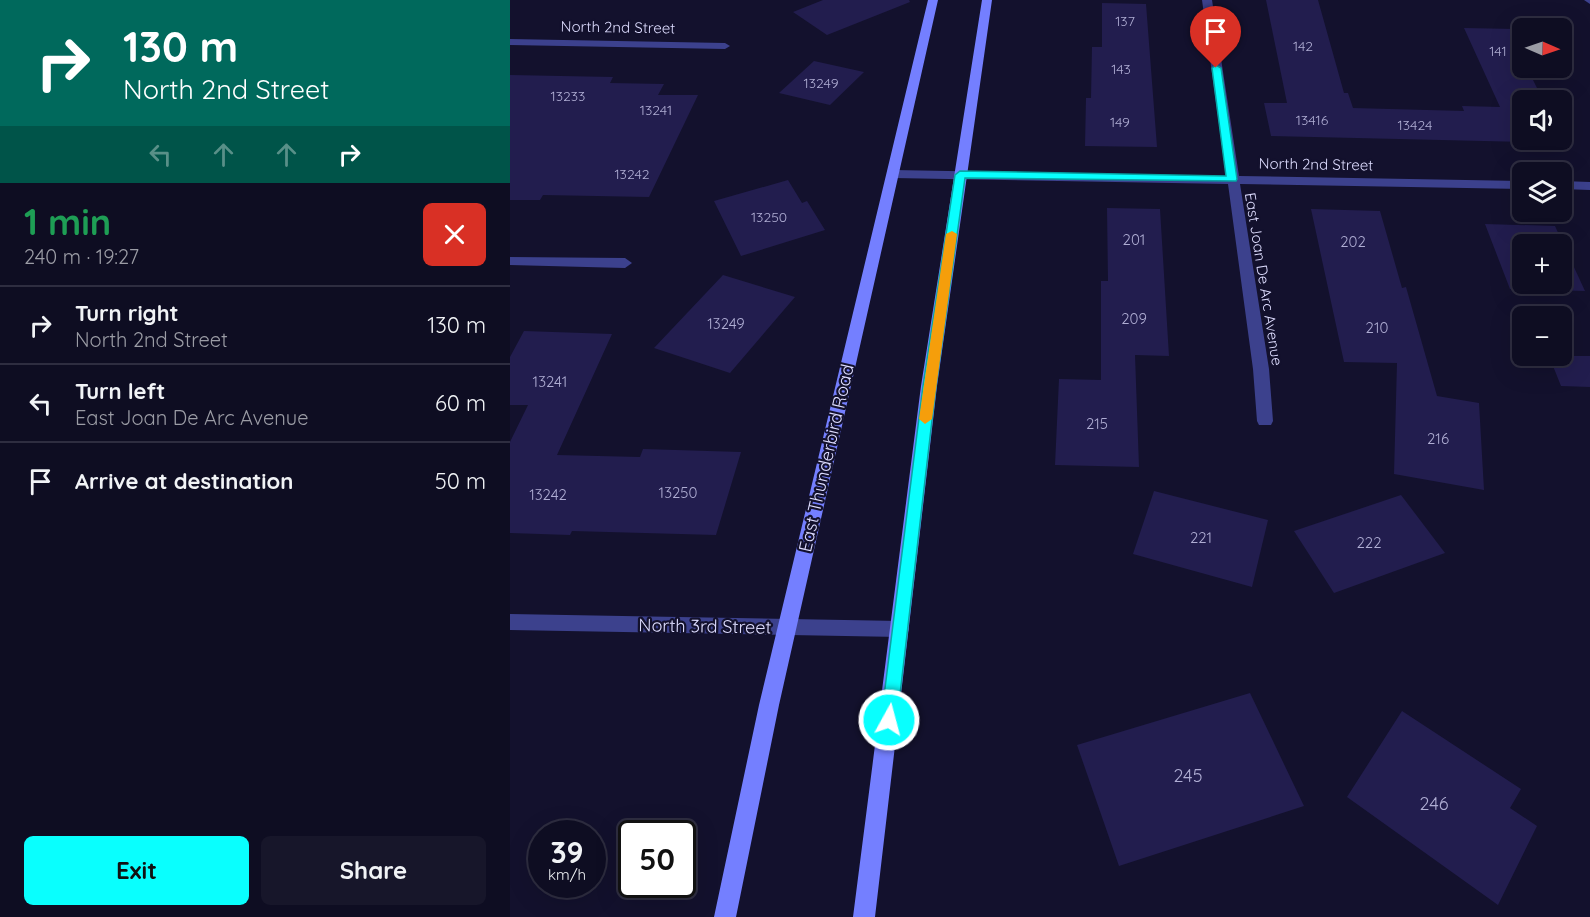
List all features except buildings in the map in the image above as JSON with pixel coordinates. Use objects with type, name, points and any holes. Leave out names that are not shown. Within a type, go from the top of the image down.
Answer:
[{"type":"main road","name":"East Thunderbird Road","points":[[725,917],[788,628],[933,0]]},
{"type":"main road","points":[[864,917],[929,386],[987,0]]},
{"type":"street","name":"East Joan De Arc Avenue","points":[[1207,0],[1261,369],[1265,421]]},
{"type":"street","name":"North 2nd Street","points":[[510,42],[725,46]]},
{"type":"street","name":"North 2nd Street","points":[[893,174],[1512,185]]},
{"type":"street","points":[[1572,186],[1590,186]]},
{"type":"street","points":[[510,261],[625,263]]},
{"type":"street","name":"North 3rd Street","points":[[510,622],[900,629]]},
{"type":"slow traffic","points":[[925,419],[952,234]]},
{"type":"route","points":[[889,720],[929,386],[960,175],[1232,179],[1216,68]]}]
